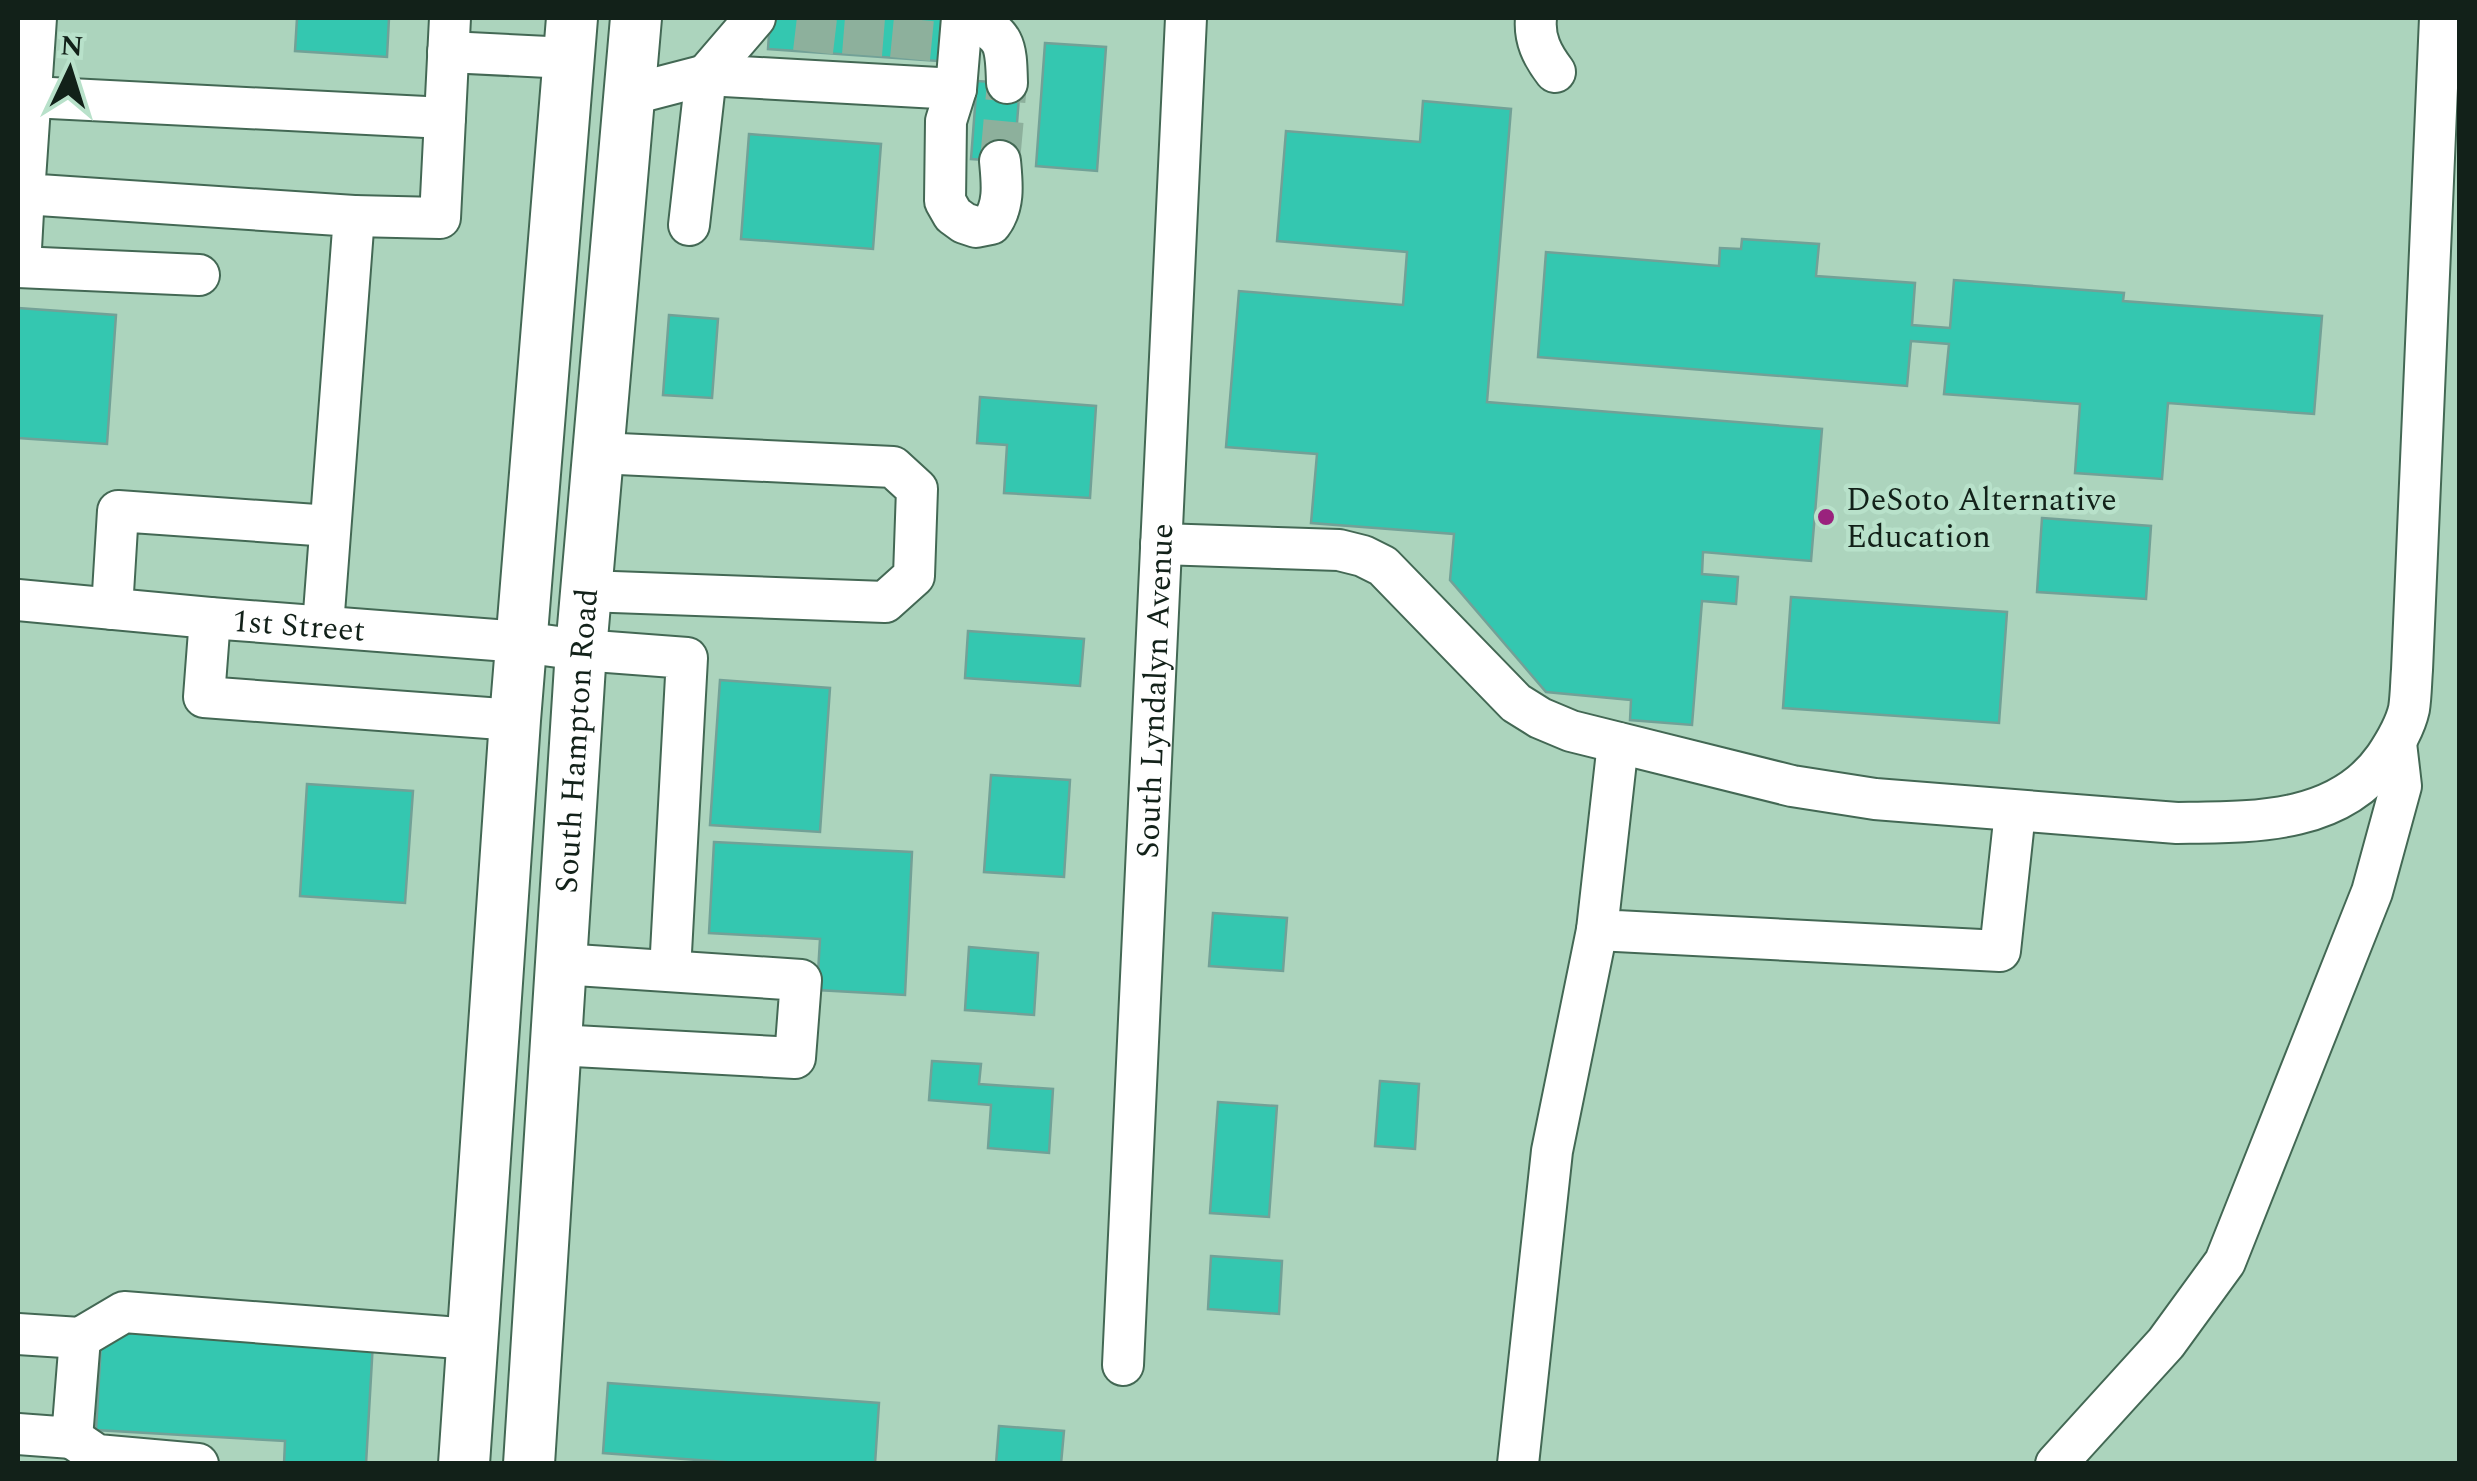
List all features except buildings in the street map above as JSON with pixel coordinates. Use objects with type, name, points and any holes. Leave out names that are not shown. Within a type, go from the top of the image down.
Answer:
[{"type":"main road","name":"South Hampton Road","points":[[529,1464],[581,650],[636,18]]},
{"type":"main road","name":"South Hampton Road","points":[[464,1464],[515,720],[570,38]]},
{"type":"main road","points":[[472,1339],[537,1343]]},
{"type":"street","points":[[36,18],[19,267],[199,275]]},
{"type":"street","points":[[689,225],[706,75],[755,18]]},
{"type":"street","points":[[1000,161],[1002,190],[998,215],[991,224],[964,224],[952,215],[945,201],[946,122],[956,89],[966,18],[996,31],[1006,53],[1007,83]]},
{"type":"street","name":"South Lyndalyn Avenue","points":[[1123,1365],[1186,18]]},
{"type":"street","points":[[1536,18],[1542,54],[1554,72]]},
{"type":"street","points":[[1161,544],[1339,550],[1363,556],[1383,566],[1516,703],[1540,718],[1571,731],[1792,786],[2015,812],[2177,823],[2274,818],[2316,810],[2348,796],[2376,771],[2396,742],[2408,710],[2440,18]]},
{"type":"street","points":[[24,194],[440,218],[449,35],[570,38]]},
{"type":"street","points":[[629,95],[706,75],[812,66],[908,72],[956,89]]},
{"type":"street","points":[[31,97],[445,118]]},
{"type":"street","points":[[323,626],[354,216]]},
{"type":"street","points":[[586,590],[885,602],[914,576],[917,489],[893,467],[598,452]]},
{"type":"street","points":[[112,609],[118,511],[330,526]]},
{"type":"street","name":"1st Street","points":[[18,600],[686,658],[670,971]]},
{"type":"street","points":[[210,618],[204,698],[515,720]]},
{"type":"street","points":[[1518,1464],[1552,1151],[1597,930],[1618,742]]},
{"type":"street","points":[[2056,1464],[2166,1343],[2225,1262],[2372,892],[2402,786],[2396,742]]},
{"type":"street","points":[[1597,930],[2000,951],[2015,812]]},
{"type":"street","points":[[556,1046],[796,1058],[801,980],[561,964]]},
{"type":"street","points":[[18,1334],[80,1338],[124,1312],[472,1339]]},
{"type":"street","points":[[72,1438],[80,1338]]},
{"type":"street","points":[[18,1434],[72,1438],[97,1455],[198,1464]]},
{"type":"tunnel","points":[[813,52],[817,18]]},
{"type":"tunnel","points":[[862,55],[865,18]]},
{"type":"tunnel","points":[[910,59],[914,18]]},
{"type":"tunnel","points":[[1000,161],[1007,83]]},
{"type":"place","name":"DeSoto Alternative Education","points":[[1826,517]]}]
